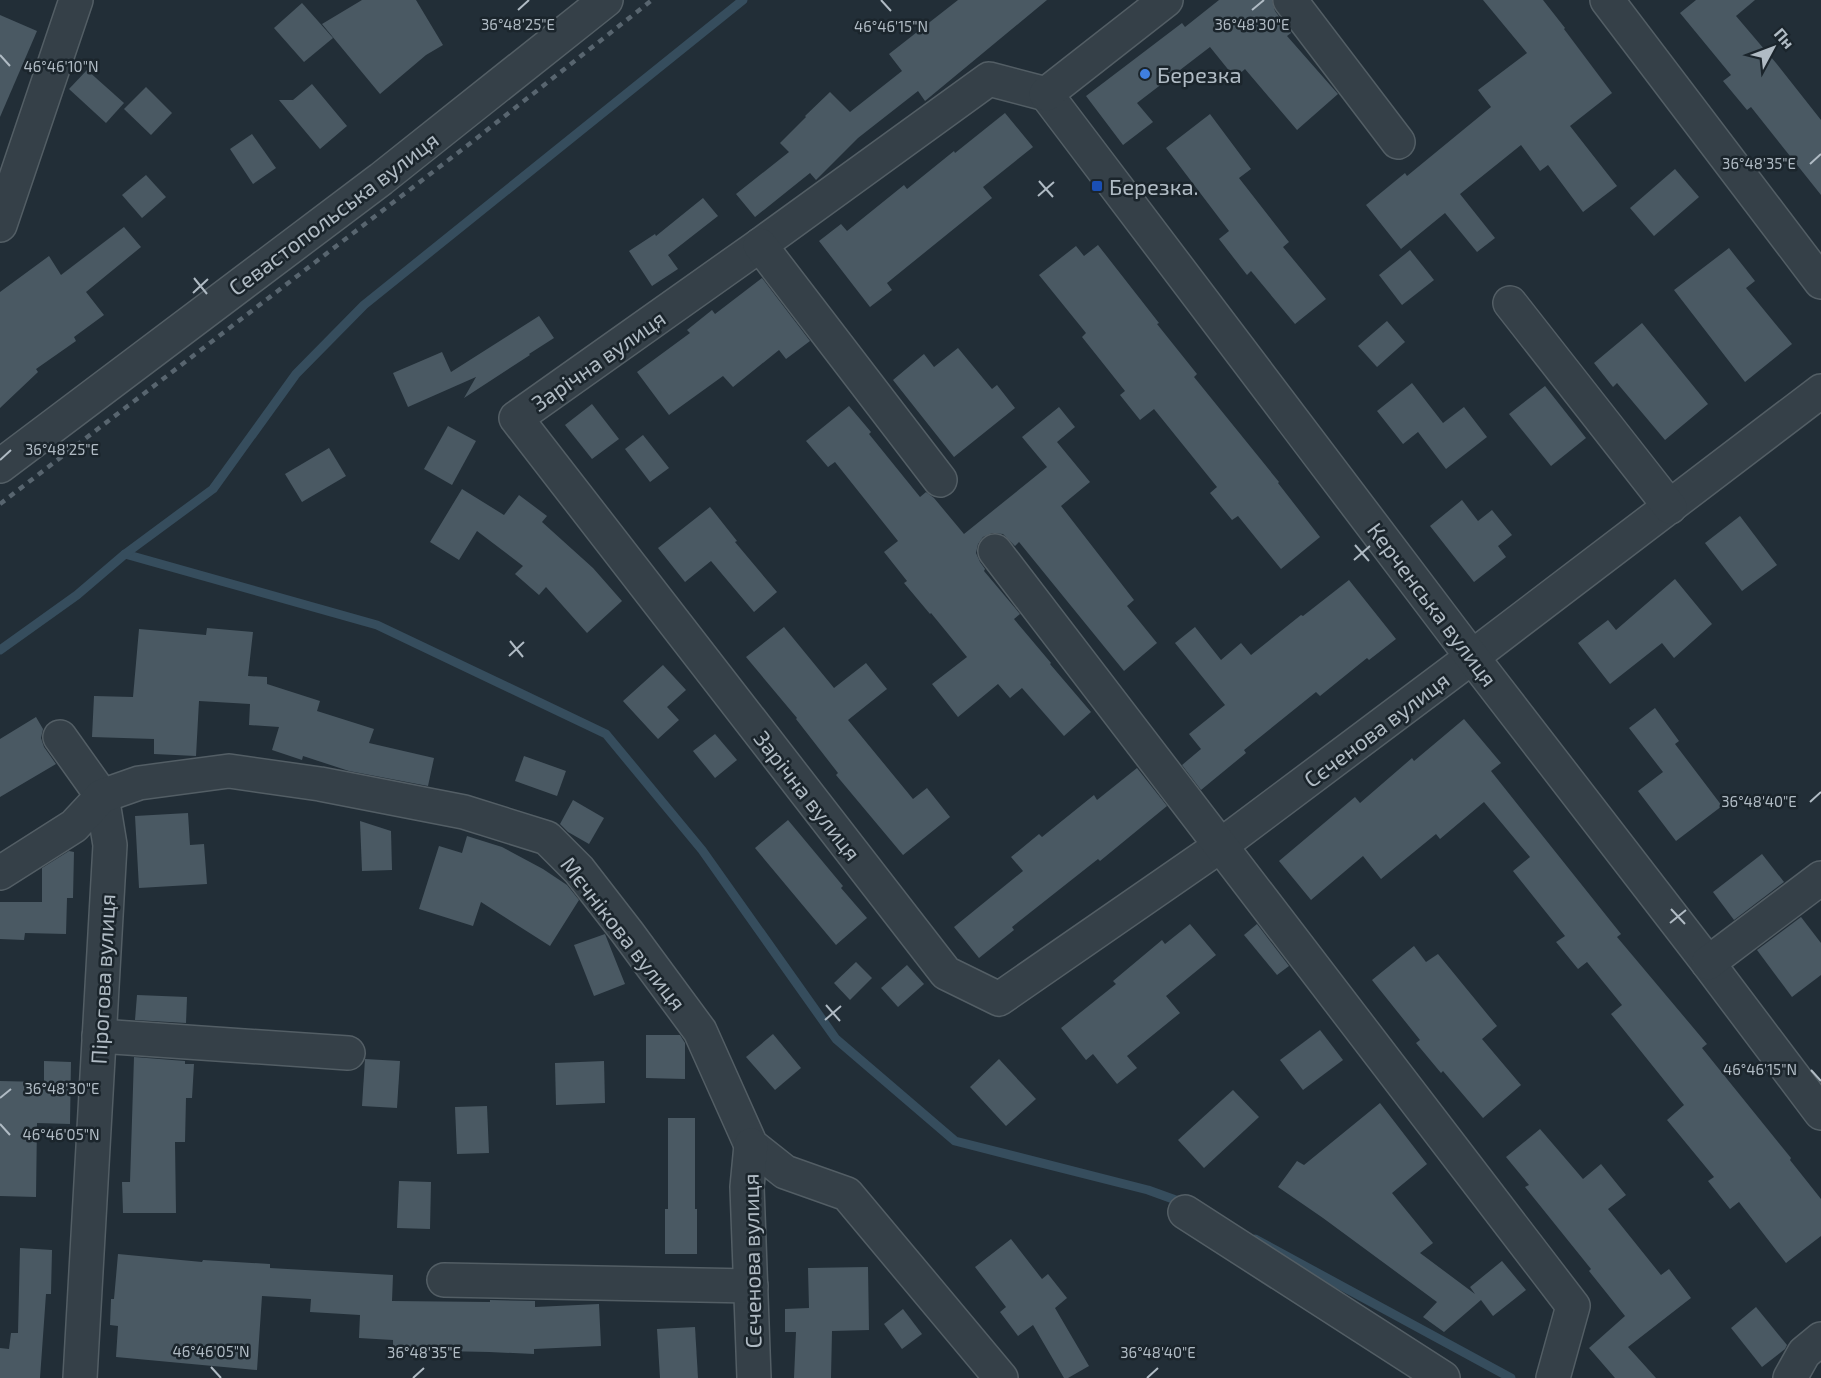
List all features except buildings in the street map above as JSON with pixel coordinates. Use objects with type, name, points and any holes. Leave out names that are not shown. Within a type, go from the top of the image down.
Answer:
[{"type":"street","points":[[0,225],[76,0]]},
{"type":"street","name":"Севастопольська вулиця","points":[[0,466],[381,179],[606,0]]},
{"type":"street","points":[[1046,94],[1166,0]]},
{"type":"street","points":[[1290,0],[1398,142]]},
{"type":"street","points":[[1607,0],[1821,282]]},
{"type":"street","name":"Зарічна вулиця","points":[[946,973],[516,418],[989,79],[1046,94]]},
{"type":"street","name":"Керченська вулиця","points":[[1046,94],[1821,1113]]},
{"type":"street","points":[[760,245],[940,480]]},
{"type":"street","points":[[1510,303],[1670,507]]},
{"type":"street","name":"Сєченова вулиця","points":[[946,973],[999,999],[1220,846],[1473,657],[1821,391]]},
{"type":"street","points":[[995,551],[1573,1306],[1553,1378]]},
{"type":"street","name":"Пірогова вулиця","points":[[60,737],[102,796],[110,845],[80,1378]]},
{"type":"street","name":"Мєчнікова вулиця","points":[[0,873],[74,826],[102,796],[139,783],[229,771],[321,784],[464,812],[548,838],[579,870],[700,1031],[751,1145],[785,1172],[847,1194],[1001,1378]]},
{"type":"street","points":[[1708,963],[1821,878]]},
{"type":"street","points":[[99,1036],[348,1053]]},
{"type":"street","name":"Сєченова вулиця","points":[[751,1145],[747,1187],[754,1378]]},
{"type":"street","points":[[1185,1212],[1443,1378]]},
{"type":"street","points":[[444,1280],[751,1286]]},
{"type":"street","points":[[1790,1378],[1803,1353],[1821,1339]]},
{"type":"waterway","points":[[0,650],[77,595],[125,554],[213,489],[296,374],[364,305],[743,0]]},
{"type":"waterway","points":[[125,554],[377,625],[606,734],[702,850],[836,1039],[955,1141],[1148,1190],[1184,1203]]},
{"type":"waterway","points":[[1255,1239],[1511,1378]]},
{"type":"railway","points":[[0,504],[468,145],[652,0]]},
{"type":"place","name":"Березка","points":[[1145,74]]},
{"type":"place","name":"Березка.","points":[[1097,186]]}]
